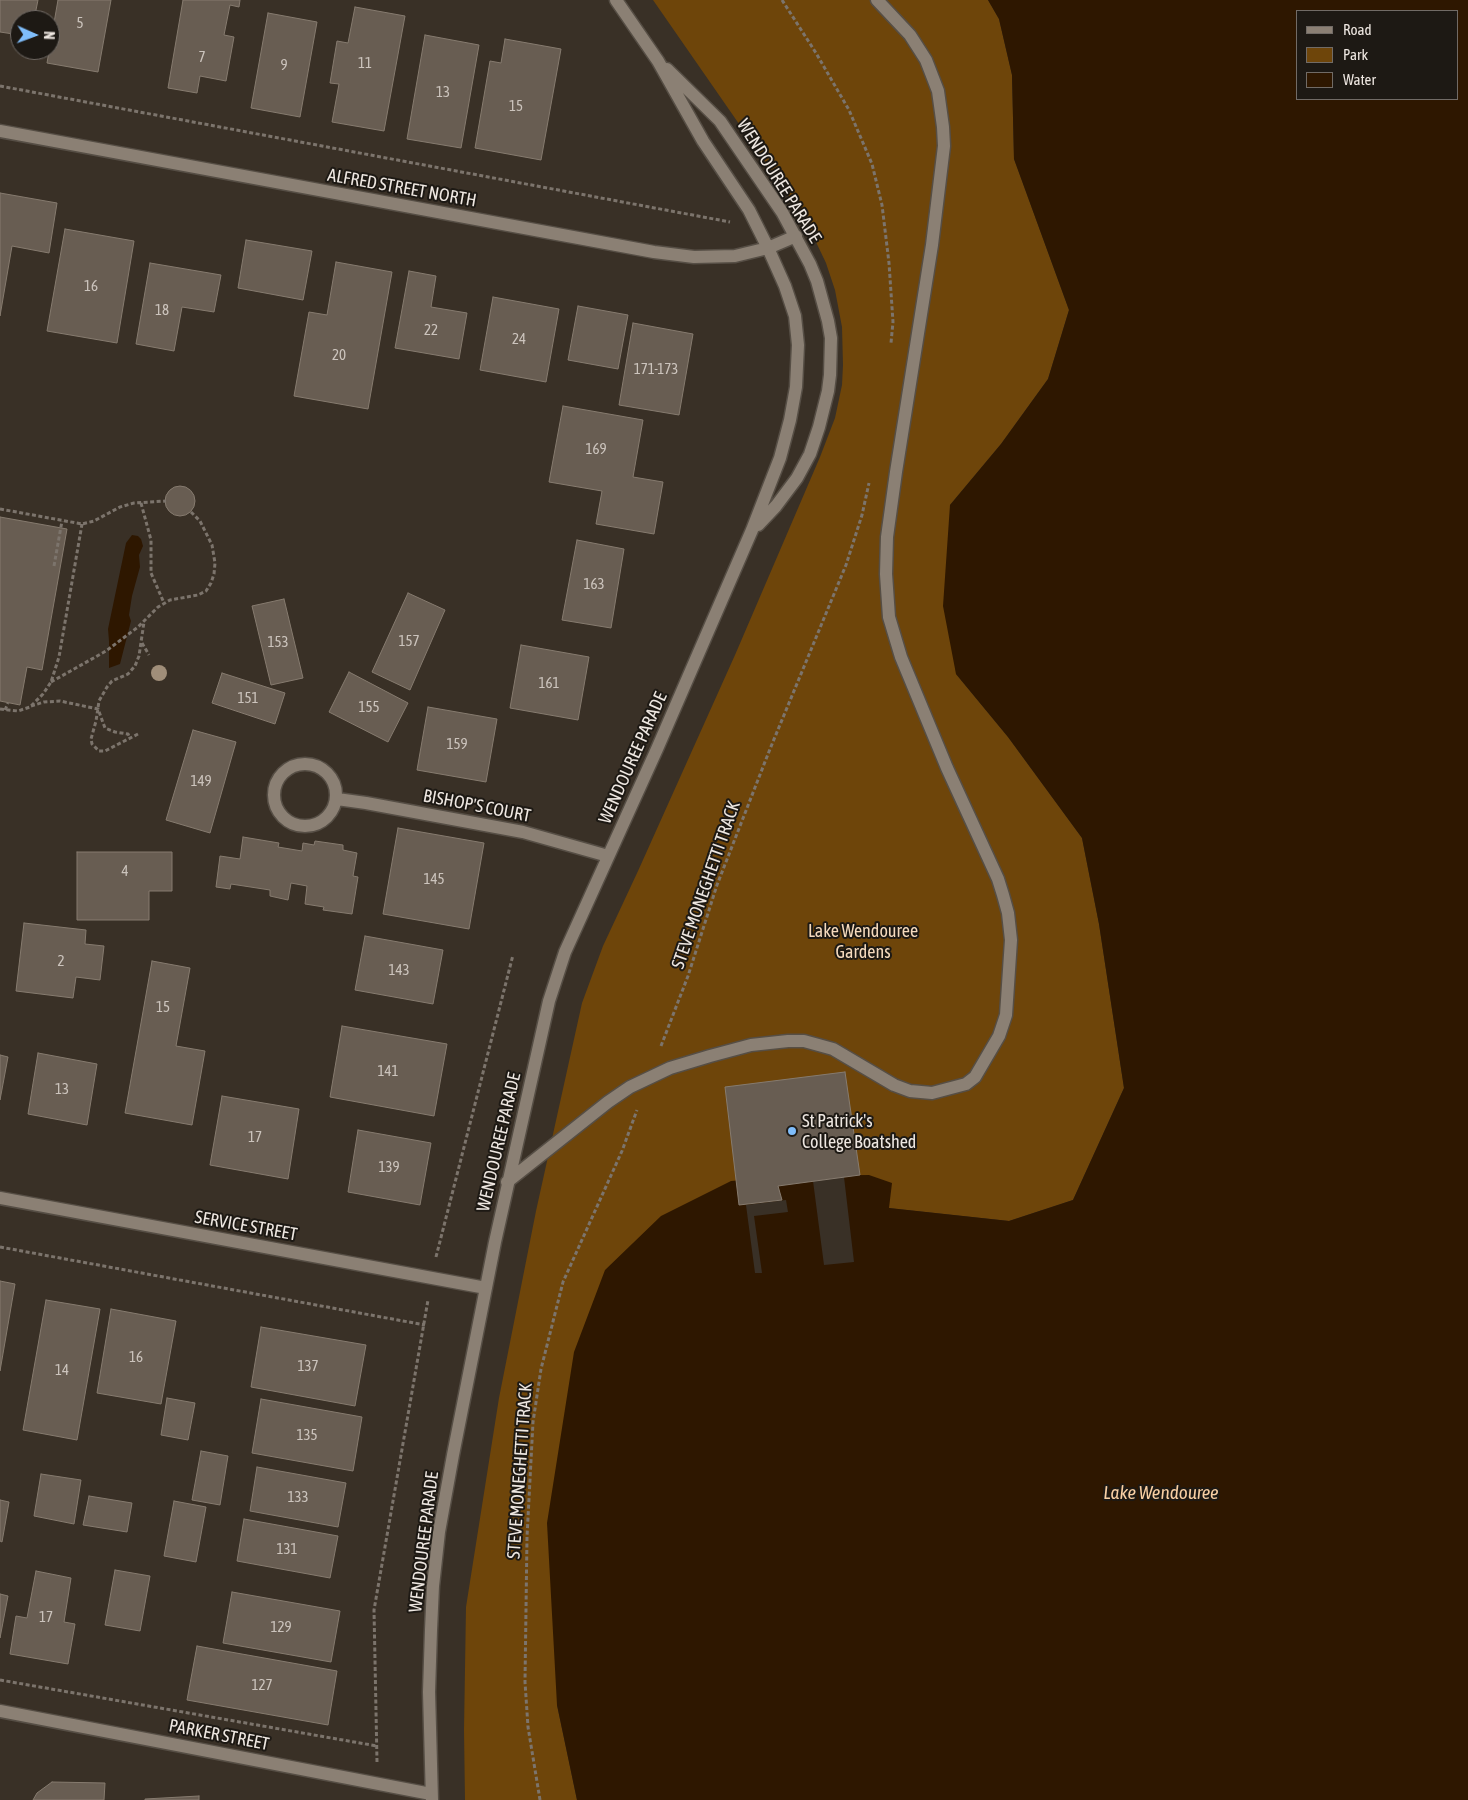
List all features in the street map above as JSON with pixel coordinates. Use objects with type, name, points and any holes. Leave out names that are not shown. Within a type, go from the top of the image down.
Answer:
[{"type":"street","points":[[508,1182],[608,1102],[630,1087],[649,1077],[710,1056],[751,1045],[804,1041],[833,1049],[887,1082],[902,1088],[926,1093],[966,1084],[976,1077],[999,1036],[1006,1015],[1011,940],[1008,913],[1003,895],[998,879],[947,768],[904,666],[889,617],[886,574],[887,537],[932,245],[942,172],[944,136],[938,91],[926,60],[910,34],[877,0]]},
{"type":"street","name":"WENDOUREE PARADE","points":[[431,1797],[429,1692],[433,1586],[440,1532],[451,1464],[486,1288],[555,977],[752,530],[780,458],[794,404],[798,363],[797,334],[793,308],[768,248],[749,210],[703,141],[658,60],[619,1]]},
{"type":"street","name":"WENDOUREE PARADE","points":[[658,60],[720,120],[768,189],[796,236],[817,281],[828,321],[831,338],[828,391],[810,454],[797,478],[776,506],[752,530]]},
{"type":"street","name":"ALFRED STREET NORTH","points":[[0,132],[654,252],[694,257],[746,254],[768,248],[796,236]]},
{"type":"street","points":[[299,764],[311,764],[322,768],[330,777],[336,787],[337,799],[333,810],[325,820],[313,826],[300,826],[287,821],[278,811],[274,792],[279,779],[288,769],[299,764]]},
{"type":"street","name":"BISHOP'S COURT","points":[[337,799],[523,832],[608,856]]},
{"type":"street","name":"SERVICE STREET","points":[[0,1198],[486,1288]]},
{"type":"street","name":"PARKER STREET","points":[[0,1711],[431,1797]]},
{"type":"path","points":[[782,0],[849,110],[872,164],[882,204],[889,263],[893,322],[891,350]]},
{"type":"path","points":[[0,86],[758,227]]},
{"type":"path","name":"STEVE MONEGHETTI TRACK","points":[[540,1800],[528,1726],[525,1682],[527,1537],[533,1422],[541,1369],[564,1282],[622,1151],[688,976],[717,885],[770,749],[846,565],[862,515],[870,480]]},
{"type":"path","points":[[0,510],[82,524],[94,521],[120,507],[166,501]]},
{"type":"path","points":[[141,503],[151,540],[151,573],[164,603]]},
{"type":"path","points":[[51,682],[106,651],[138,627],[164,603],[170,600],[198,595],[206,591],[212,584],[215,563],[212,545],[200,521],[190,512]]},
{"type":"path","points":[[54,566],[62,521]]},
{"type":"path","points":[[30,707],[43,694],[51,682],[59,656],[82,524]]},
{"type":"path","points":[[51,555],[56,555]]},
{"type":"path","points":[[138,734],[104,751],[94,748],[91,738],[100,701],[107,687],[112,682],[128,674],[135,666],[142,643],[144,621]]},
{"type":"path","points":[[142,643],[150,656]]},
{"type":"path","points":[[0,709],[18,711],[44,702],[60,701],[98,710]]},
{"type":"path","points":[[5,710],[8,702]]},
{"type":"path","points":[[98,710],[105,728],[128,734],[130,738]]},
{"type":"path","points":[[0,1680],[377,1746],[374,1610],[425,1325],[431,1277],[513,955]]},
{"type":"path","points":[[0,1247],[425,1325]]},
{"type":"green space","name":"Lake Wendouree Gardens","points":[[653,0],[988,0],[999,19],[1012,75],[1014,159],[1069,310],[1048,379],[1001,444],[950,505],[956,674],[1008,737],[1082,838],[1099,924],[1124,1088],[1073,1200],[1009,1221],[888,1208],[557,1705],[577,1800],[465,1800],[466,1607],[499,1398],[536,1211],[582,1003],[603,946],[735,655],[820,457],[835,418],[842,385],[842,327],[835,290],[826,263],[805,219]]},
{"type":"water","name":"Lake Wendouree","points":[[988,0],[1468,0],[1468,1800],[577,1800],[557,1705],[547,1523],[574,1352],[605,1270],[661,1216],[731,1181],[789,1176],[869,1175],[892,1183],[889,1208],[1009,1221],[1073,1200],[1124,1088],[1099,924],[1082,838],[1008,737],[956,674],[943,606],[950,505],[1001,444],[1048,379],[1069,310],[1014,159],[1012,75],[999,19]]},
{"type":"water","points":[[132,535],[138,536],[141,539],[143,546],[139,555],[140,567],[132,596],[129,615],[131,621],[120,664],[109,668],[108,629],[126,543]]},
{"type":"pier","points":[[844,1177],[854,1262],[824,1265],[813,1181]]},
{"type":"pier","points":[[786,1200],[788,1212],[754,1216],[762,1273],[755,1273],[746,1205]]},
{"type":"building","points":[[0,0],[38,0],[36,10],[10,10],[10,34],[0,32]]},
{"type":"building","points":[[58,0],[111,0],[98,72],[47,63],[48,60],[60,60],[60,10],[56,10]]},
{"type":"building","points":[[183,0],[240,0],[239,7],[230,5],[224,35],[234,37],[226,81],[200,76],[197,93],[168,88]]},
{"type":"building","points":[[355,7],[405,16],[384,131],[332,122],[339,84],[330,83],[337,41],[348,43]]},
{"type":"building","points":[[268,13],[317,22],[300,117],[251,108]]},
{"type":"building","points":[[425,35],[479,45],[461,148],[407,139]]},
{"type":"building","points":[[505,39],[561,49],[541,160],[475,148],[490,61],[501,63]]},
{"type":"building","points":[[0,193],[57,203],[49,253],[12,246],[0,316]]},
{"type":"building","points":[[65,229],[134,241],[117,343],[47,331]]},
{"type":"building","points":[[246,240],[312,251],[303,300],[238,288]]},
{"type":"building","points":[[336,262],[392,272],[368,409],[294,396],[309,312],[327,315]]},
{"type":"building","points":[[150,263],[221,275],[214,312],[182,307],[174,351],[136,344]]},
{"type":"building","points":[[409,271],[436,276],[431,307],[467,313],[459,359],[395,348]]},
{"type":"building","points":[[493,297],[559,309],[546,382],[480,370]]},
{"type":"building","points":[[578,306],[628,315],[618,369],[568,360]]},
{"type":"building","points":[[633,323],[693,334],[679,415],[619,405]]},
{"type":"building","points":[[563,406],[643,420],[633,477],[663,482],[654,534],[596,524],[602,491],[549,482]]},
{"type":"building","points":[[180,486],[190,491],[195,501],[190,511],[180,516],[170,511],[165,501],[170,491]]},
{"type":"building","points":[[0,517],[67,529],[42,670],[27,667],[20,705],[0,701]]},
{"type":"building","points":[[577,540],[624,549],[611,628],[562,620]]},
{"type":"building","points":[[408,593],[445,610],[410,690],[372,672]]},
{"type":"building","points":[[284,599],[303,678],[271,685],[252,606]]},
{"type":"building","points":[[521,645],[589,657],[578,720],[510,708]]},
{"type":"building","points":[[349,672],[408,703],[388,742],[329,712]]},
{"type":"building","points":[[222,673],[285,693],[275,724],[212,703]]},
{"type":"building","points":[[428,707],[497,719],[486,782],[417,770]]},
{"type":"building","points":[[193,730],[236,742],[210,833],[166,820]]},
{"type":"building","points":[[398,828],[484,843],[469,929],[383,914]]},
{"type":"building","points":[[243,837],[279,843],[278,847],[302,851],[303,843],[314,845],[315,841],[343,845],[343,850],[357,853],[353,876],[358,877],[352,914],[323,910],[324,907],[305,904],[307,886],[291,883],[288,900],[270,896],[270,890],[231,884],[230,889],[216,887],[220,856],[240,859]]},
{"type":"building","points":[[77,852],[172,852],[172,891],[149,891],[149,920],[77,920]]},
{"type":"building","points":[[24,923],[86,930],[85,944],[104,946],[100,980],[76,977],[73,998],[16,991]]},
{"type":"building","points":[[365,936],[443,950],[433,1004],[355,990]]},
{"type":"building","points":[[152,961],[190,968],[176,1046],[205,1051],[192,1125],[125,1113]]},
{"type":"building","points":[[342,1026],[447,1044],[434,1116],[330,1097]]},
{"type":"building","points":[[38,1053],[97,1064],[87,1125],[28,1114]]},
{"type":"building","points":[[0,1055],[8,1057],[0,1100]]},
{"type":"building","name":"St Patrick's College Boatshed","points":[[845,1072],[860,1175],[778,1186],[782,1200],[739,1205],[725,1087]]},
{"type":"building","points":[[222,1096],[299,1109],[288,1179],[210,1165]]},
{"type":"building","points":[[358,1130],[431,1143],[420,1205],[348,1192]]},
{"type":"building","points":[[0,1281],[15,1284],[0,1371]]},
{"type":"building","points":[[46,1300],[100,1309],[77,1440],[23,1430]]},
{"type":"building","points":[[111,1309],[176,1321],[161,1404],[97,1393]]},
{"type":"building","points":[[261,1327],[366,1345],[355,1406],[251,1387]]},
{"type":"building","points":[[167,1398],[195,1403],[188,1440],[161,1435]]},
{"type":"building","points":[[261,1399],[362,1417],[353,1471],[252,1453]]},
{"type":"building","points":[[201,1451],[228,1456],[220,1505],[192,1500]]},
{"type":"building","points":[[257,1467],[346,1483],[338,1527],[250,1511]]},
{"type":"building","points":[[41,1474],[81,1480],[74,1524],[34,1516]]},
{"type":"building","points":[[89,1496],[132,1503],[127,1532],[83,1525]]},
{"type":"building","points":[[0,1500],[9,1502],[2,1542],[0,1541]]},
{"type":"building","points":[[174,1501],[206,1507],[196,1562],[164,1556]]},
{"type":"building","points":[[244,1519],[338,1536],[330,1578],[237,1561]]},
{"type":"building","points":[[115,1570],[150,1576],[140,1631],[105,1625]]},
{"type":"building","points":[[36,1571],[71,1578],[64,1622],[75,1624],[68,1664],[10,1654],[16,1616],[27,1618]]},
{"type":"building","points":[[232,1592],[340,1611],[331,1662],[223,1643]]},
{"type":"building","points":[[0,1594],[8,1596],[0,1638]]},
{"type":"building","points":[[197,1646],[337,1671],[328,1725],[187,1700]]},
{"type":"building","points":[[52,1782],[105,1783],[104,1800],[33,1800],[37,1793]]},
{"type":"building","points":[[199,1796],[199,1800],[145,1800],[145,1799]]},
{"type":"place","name":"St Patrick's College Boatshed","points":[[792,1131]]}]
